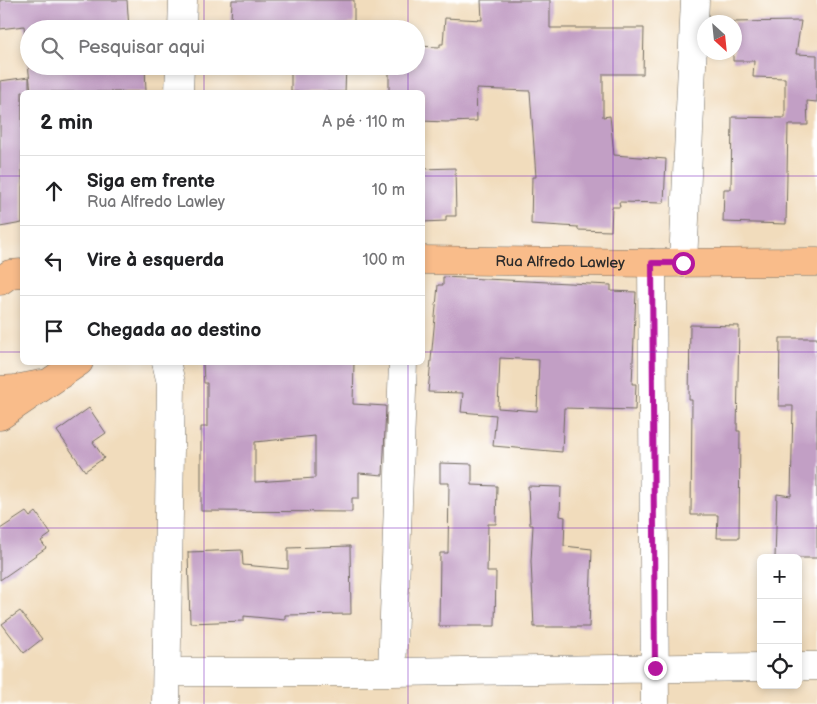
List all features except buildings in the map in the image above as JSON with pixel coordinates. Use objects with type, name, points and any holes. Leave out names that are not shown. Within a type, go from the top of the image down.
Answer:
[{"type":"main road","name":"Rua Alfredo Lawley","points":[[425,260],[652,263],[817,262]]},
{"type":"main road","points":[[0,416],[74,365]]},
{"type":"main road","points":[[0,390],[48,382]]},
{"type":"street","points":[[182,20],[183,0]]},
{"type":"street","points":[[683,263],[695,0]]},
{"type":"street","points":[[179,90],[180,75]]},
{"type":"street","points":[[652,263],[655,704]]},
{"type":"street","points":[[166,704],[171,383],[167,365]]},
{"type":"street","points":[[392,672],[403,365]]},
{"type":"street","points":[[802,666],[817,666]]},
{"type":"street","points":[[167,672],[392,672],[757,667]]},
{"type":"route","points":[[655,668],[652,263],[683,263]]}]
